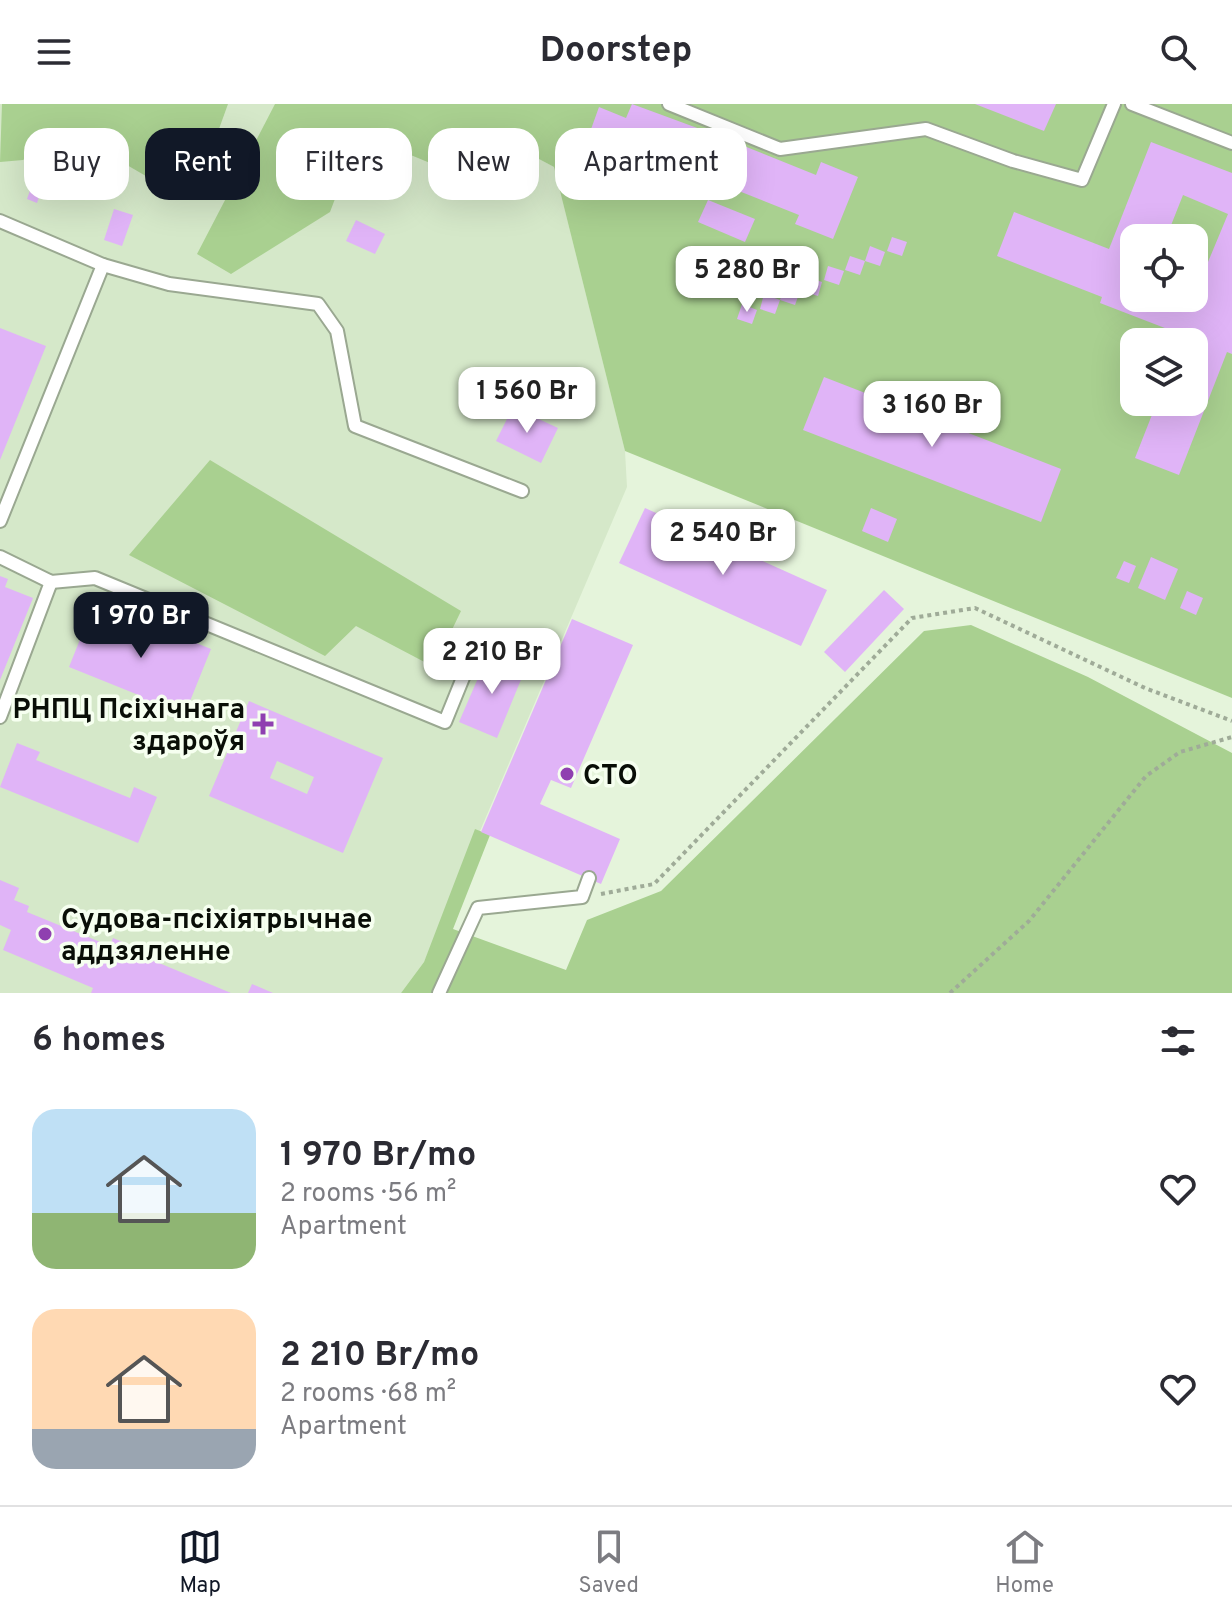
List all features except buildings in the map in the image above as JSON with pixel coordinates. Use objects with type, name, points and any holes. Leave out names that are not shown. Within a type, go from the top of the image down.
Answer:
[{"type":"lane","points":[[669,104],[780,149],[926,129],[1013,161],[1082,180],[1114,104]]},
{"type":"lane","points":[[1132,104],[1232,143]]},
{"type":"lane","points":[[0,221],[103,265],[169,284],[318,304],[337,331],[355,426],[522,491]]},
{"type":"lane","points":[[0,521],[103,265]]},
{"type":"lane","points":[[0,557],[51,582],[95,578],[445,722],[471,658]]},
{"type":"lane","points":[[0,717],[51,582]]},
{"type":"lane","points":[[439,993],[478,908],[582,897],[589,878]]},
{"type":"path","points":[[582,897],[654,884],[912,618],[975,608],[1145,688],[1232,721]]},
{"type":"path","points":[[950,993],[1029,921],[1146,776],[1180,752],[1232,737]]},
{"type":"shaded area","name":"РНПЦ Псіхічнага здароўя","points":[[0,104],[521,104],[514,128],[428,128],[428,200],[539,200],[539,159],[554,167],[555,200],[562,200],[625,451],[627,487],[424,962],[401,993],[0,993]]},
{"type":"green space","points":[[2,104],[228,104],[219,128],[145,128],[145,176],[129,166],[129,128],[24,128],[24,159],[0,162]]},
{"type":"green space","points":[[275,104],[1232,104],[1232,698],[625,451],[562,200],[747,200],[747,128],[555,128],[555,171],[554,167],[539,159],[539,128],[428,128],[428,162],[412,156],[412,128],[276,128],[276,200],[335,200],[330,212],[231,274],[197,254],[225,200],[260,200],[260,133]]},
{"type":"green space","points":[[210,460],[461,611],[434,667],[356,626],[325,656],[129,555]]},
{"type":"green space","points":[[971,625],[1088,677],[1232,753],[1232,993],[401,993],[424,962],[475,829],[490,835],[453,929],[566,970],[587,920],[661,891],[924,631]]},
{"type":"place","name":"РНПЦ Псіхічнага здароўя","points":[[263,724]]},
{"type":"place","name":"СТО","points":[[567,774]]},
{"type":"place","name":"Судова-псіхіятрычнае аддзяленне","points":[[45,934]]}]
